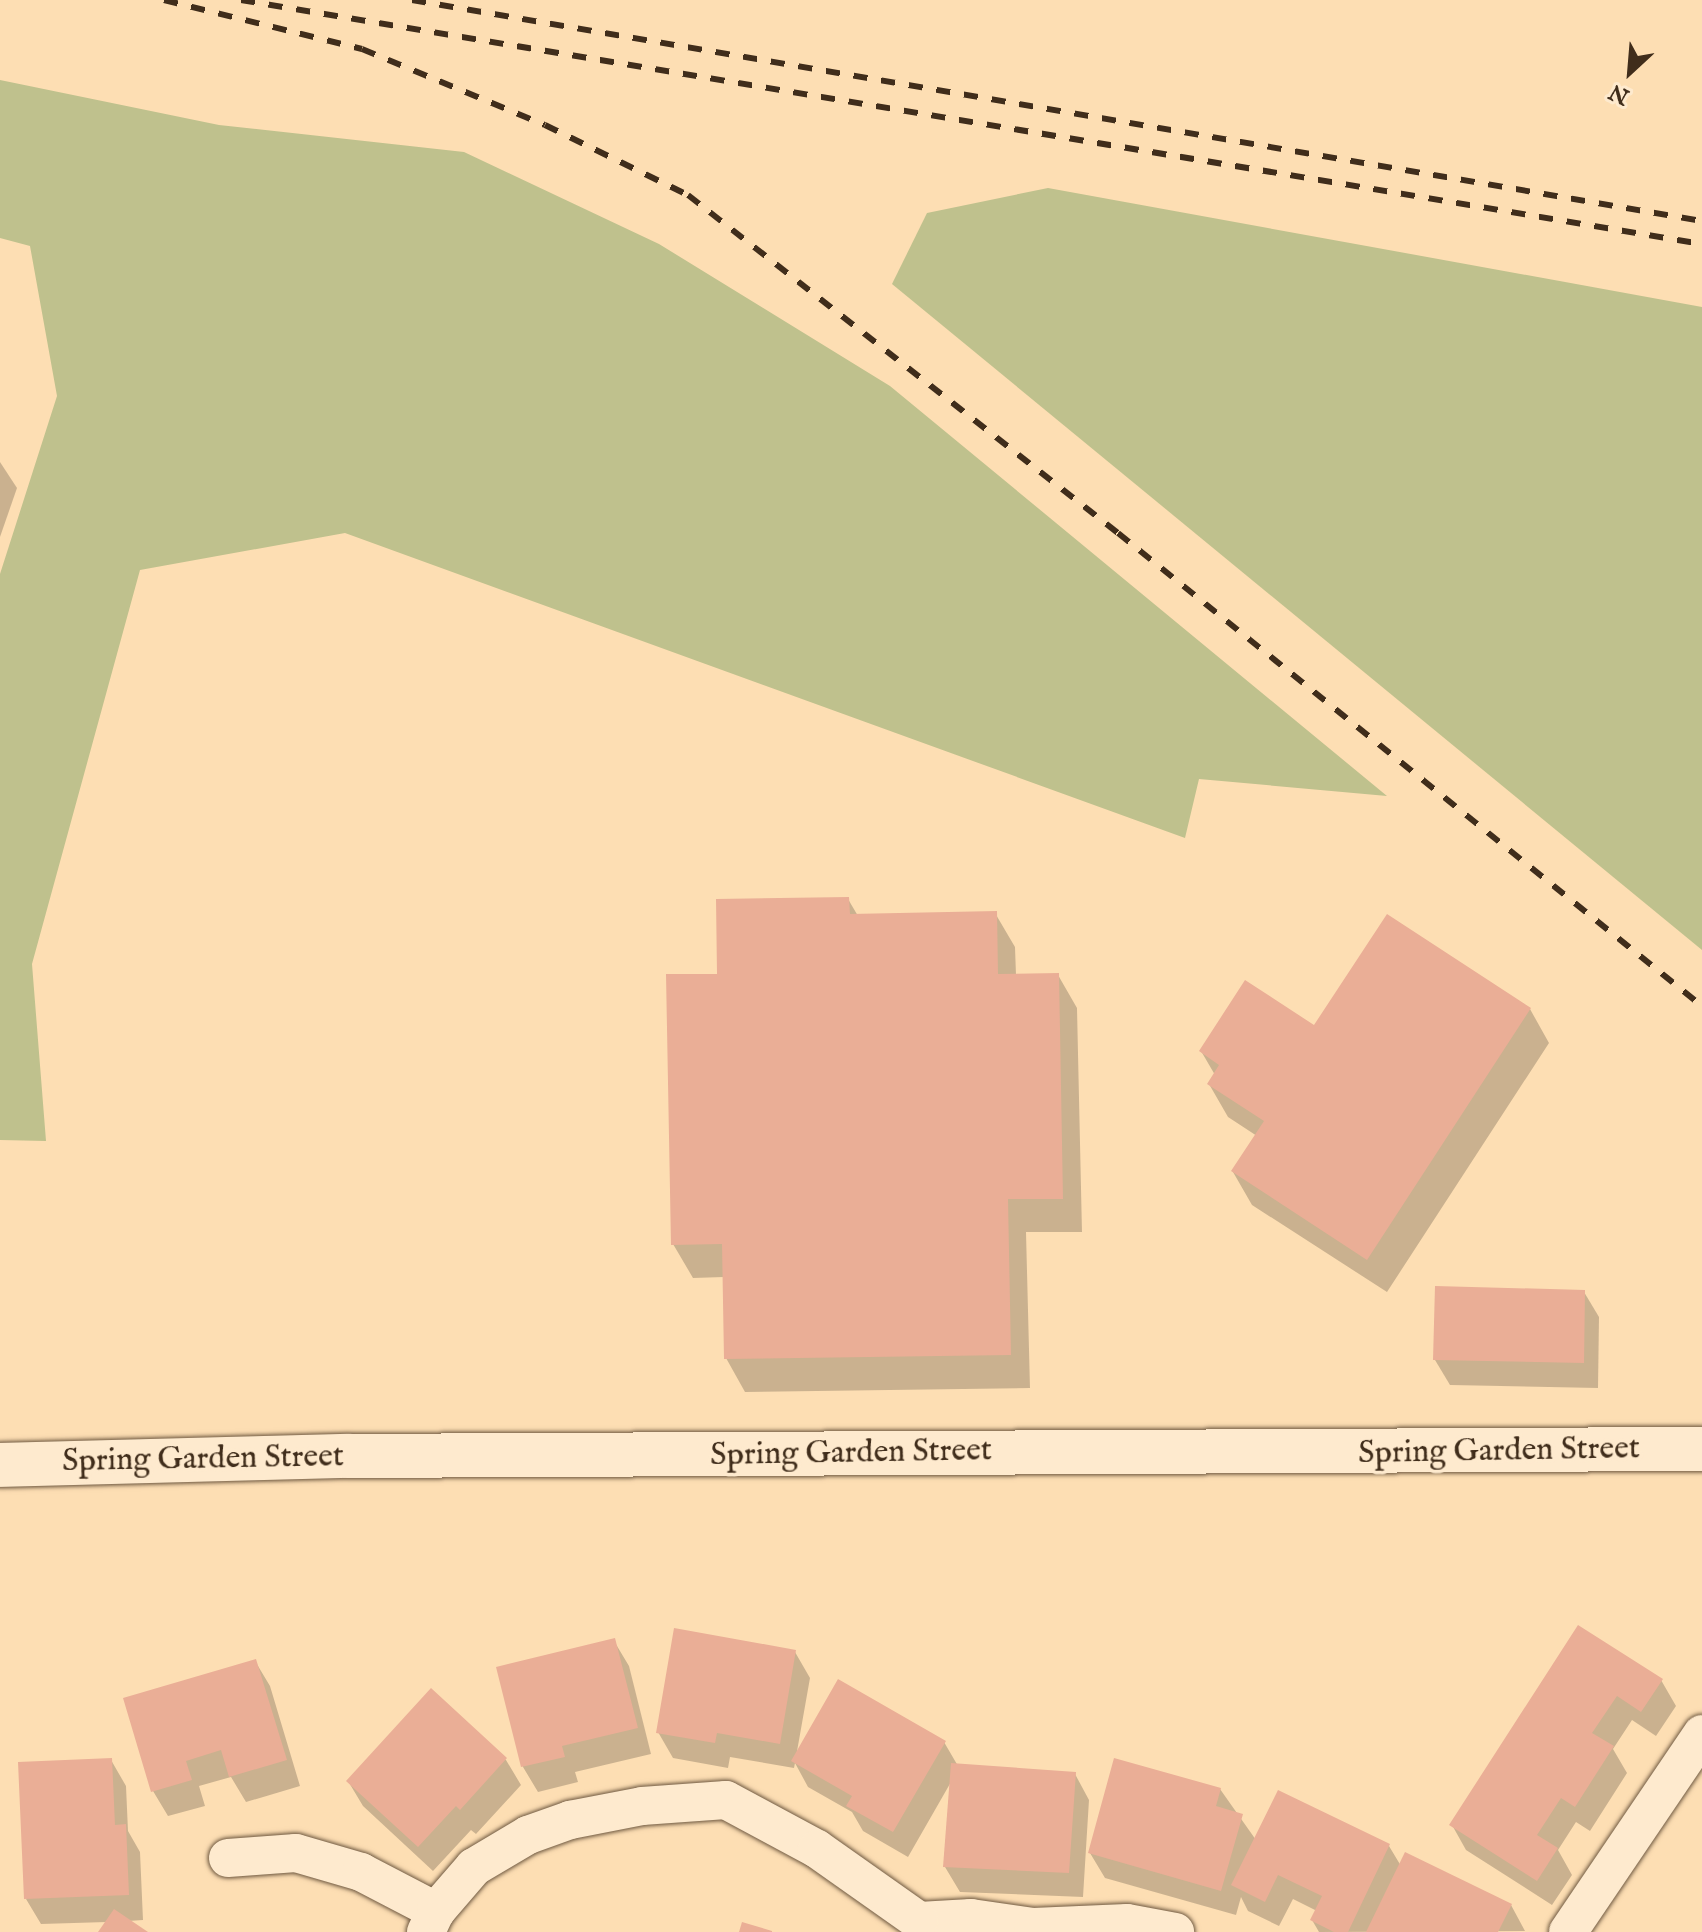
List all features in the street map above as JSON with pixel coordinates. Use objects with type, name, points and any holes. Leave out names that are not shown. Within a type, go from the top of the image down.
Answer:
[{"type":"main road","name":"Spring Garden Street","points":[[0,1465],[347,1456],[1702,1449]]},
{"type":"street","points":[[1568,1932],[1702,1734]]},
{"type":"street","points":[[228,1858],[296,1853],[361,1872],[431,1921],[474,1867],[528,1835],[570,1820],[642,1806],[726,1800],[817,1849],[916,1926],[971,1918],[1033,1927],[1127,1923],[1175,1932]]},
{"type":"green space","points":[[0,80],[219,125],[464,152],[659,244],[890,386],[1387,796],[1199,779],[1185,838],[345,533],[140,570],[32,964],[46,1141],[0,1140],[0,574],[57,396],[30,246],[0,238]]},
{"type":"green space","points":[[1048,188],[1702,307],[1702,950],[892,284],[927,213]]},
{"type":"building","points":[[849,897],[850,914],[997,911],[998,974],[1059,973],[1063,1199],[1008,1199],[1011,1355],[724,1359],[722,1244],[671,1245],[666,974],[717,974],[716,899]]},
{"type":"building","points":[[1387,914],[1531,1008],[1367,1260],[1231,1171],[1264,1121],[1207,1084],[1219,1065],[1199,1051],[1245,980],[1314,1025]]},
{"type":"building","points":[[1435,1286],[1585,1290],[1584,1363],[1433,1360]]},
{"type":"building","points":[[1578,1625],[1663,1679],[1641,1712],[1617,1696],[1592,1733],[1614,1746],[1575,1807],[1561,1798],[1537,1835],[1558,1848],[1537,1881],[1449,1825]]},
{"type":"building","points":[[674,1628],[796,1650],[780,1744],[717,1733],[715,1743],[656,1733]]},
{"type":"building","points":[[615,1638],[638,1728],[562,1746],[565,1757],[521,1767],[496,1667]]},
{"type":"building","points":[[256,1659],[287,1760],[229,1777],[221,1750],[186,1761],[192,1780],[151,1792],[123,1698]]},
{"type":"building","points":[[838,1679],[946,1741],[893,1832],[846,1806],[852,1796],[791,1761]]},
{"type":"building","points":[[431,1688],[507,1758],[460,1810],[456,1806],[418,1847],[346,1781]]},
{"type":"building","points":[[112,1758],[115,1825],[126,1824],[129,1895],[24,1899],[18,1762]]},
{"type":"building","points":[[1114,1758],[1221,1788],[1216,1806],[1243,1814],[1221,1891],[1088,1853]]},
{"type":"building","points":[[951,1763],[1076,1772],[1069,1873],[943,1867]]},
{"type":"building","points":[[1278,1790],[1390,1844],[1348,1932],[1334,1932],[1310,1920],[1322,1896],[1278,1875],[1265,1902],[1231,1885]]},
{"type":"building","points":[[1405,1852],[1512,1904],[1498,1932],[1366,1932]]},
{"type":"building","points":[[114,1909],[148,1932],[98,1932]]},
{"type":"building","points":[[742,1922],[772,1931],[772,1932],[739,1932]]},
{"type":"railway","points":[[164,0],[362,49],[545,125],[688,195],[1118,533],[1702,1006]]},
{"type":"railway","points":[[241,0],[1702,244]]},
{"type":"railway","points":[[412,0],[1702,221]]}]
